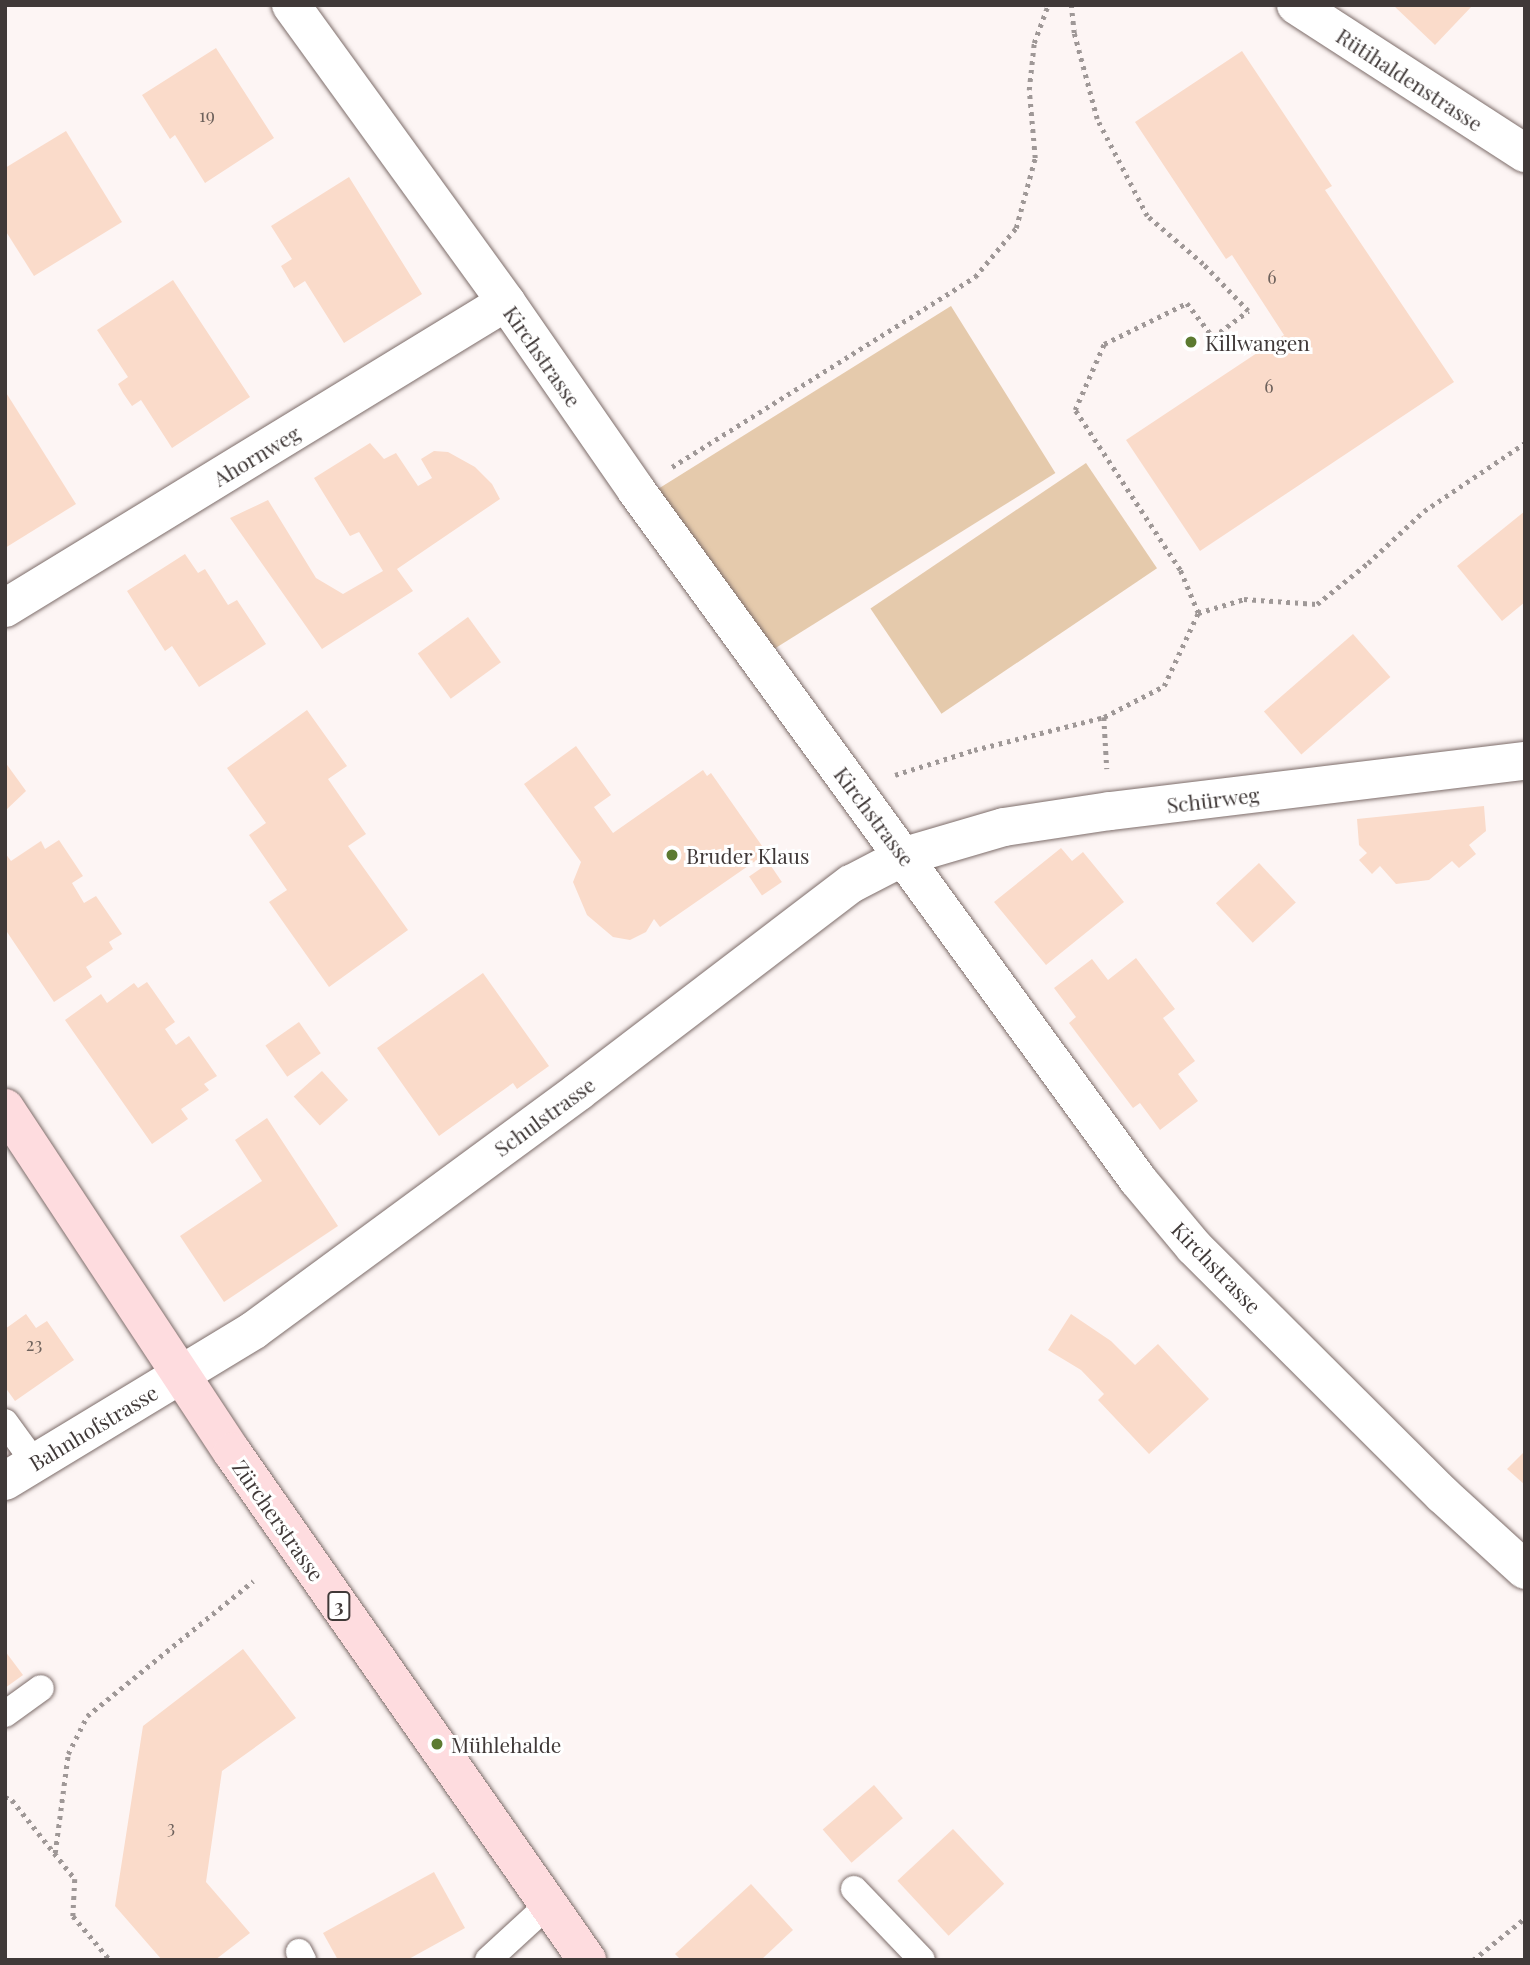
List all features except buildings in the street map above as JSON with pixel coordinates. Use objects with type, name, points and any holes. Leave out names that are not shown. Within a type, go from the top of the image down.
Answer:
[{"type":"main road","name":"Zürcherstrasse","points":[[5,1108],[232,1452],[587,1960]]},
{"type":"street","name":"Kirchstrasse","points":[[291,5],[506,302],[636,490],[905,856],[1138,1180],[1194,1247],[1443,1495],[1525,1570]]},
{"type":"street","name":"Rütihaldenstrasse","points":[[1296,5],[1350,22],[1525,153]]},
{"type":"street","name":"Ahornweg","points":[[5,608],[506,302]]},
{"type":"street","name":"Schürweg","points":[[905,856],[1004,827],[1110,811],[1525,761]]},
{"type":"street","name":"Schulstrasse","points":[[182,1375],[254,1330],[579,1091],[851,884],[905,856]]},
{"type":"street","name":"Bahnhofstrasse","points":[[20,1471],[182,1375]]},
{"type":"lane","points":[[5,1422],[20,1471]]},
{"type":"lane","points":[[5,1714],[41,1688]]},
{"type":"lane","points":[[854,1889],[922,1960]]},
{"type":"lane","points":[[488,1960],[549,1904]]},
{"type":"path","points":[[636,490],[975,277],[1016,228],[1029,181],[1035,158],[1029,90],[1034,43],[1048,5]]},
{"type":"path","points":[[854,788],[974,750],[1104,718],[1164,686],[1198,613],[1180,570],[1075,410],[1104,345],[1187,303],[1213,337],[1248,311],[1203,264],[1147,216],[1097,119],[1074,33],[1071,5]]},
{"type":"path","points":[[1198,613],[1244,599],[1317,604],[1368,563],[1424,511],[1525,443]]},
{"type":"path","points":[[1104,718],[1110,811]]},
{"type":"path","points":[[55,1853],[68,1754],[87,1716],[253,1581]]},
{"type":"path","points":[[5,1797],[12,1800],[75,1879],[73,1916],[110,1960]]},
{"type":"path","points":[[1473,1960],[1525,1917]]},
{"type":"shaded area","points":[[951,306],[1055,473],[762,656],[658,489]]},
{"type":"shaded area","points":[[1086,463],[1157,568],[941,714],[870,608]]},
{"type":"place","name":"Killwangen","points":[[1191,342]]},
{"type":"place","name":"Bruder Klaus","points":[[672,855]]},
{"type":"place","name":"Mühlehalde","points":[[437,1744]]}]
